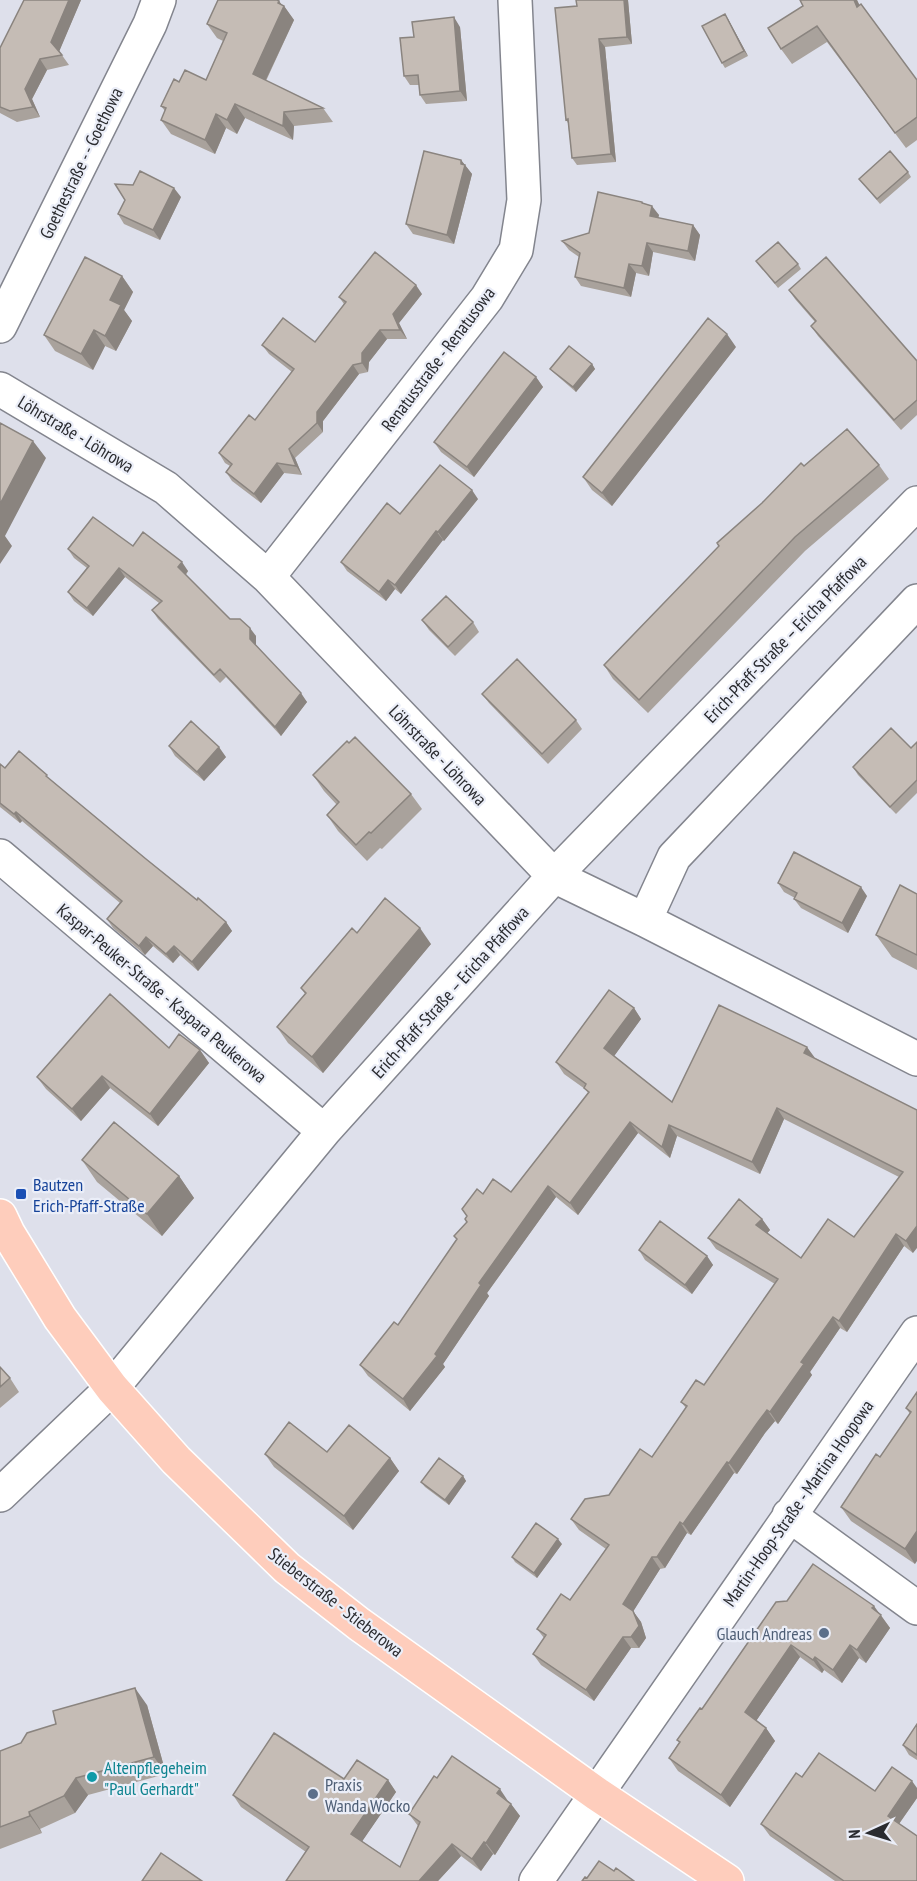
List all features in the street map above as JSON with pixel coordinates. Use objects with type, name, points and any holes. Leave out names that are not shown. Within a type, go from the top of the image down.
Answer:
[{"type":"main road","name":"Stieberstraße - Stieberowa","points":[[0,1216],[60,1318],[112,1388],[176,1460],[287,1568],[359,1624],[597,1794],[727,1881]]},
{"type":"street","name":"Goethestraße - - Goethowa","points":[[0,326],[145,34],[159,0]]},
{"type":"street","name":"Renatusstraße - Renatusowa","points":[[268,577],[487,298],[516,250],[524,200],[515,0]]},
{"type":"street","name":"Löhrstraße - Löhrowa","points":[[0,389],[166,488],[268,577],[554,876],[917,1059]]},
{"type":"street","name":"Erich-Pfaff-Straße – Ericha Pfaffowa","points":[[0,1495],[112,1388],[324,1131],[554,876],[917,503]]},
{"type":"street","points":[[645,920],[674,856],[917,601]]},
{"type":"street","name":"Kaspar-Peuker-Straße - Kaspara Peukerowa","points":[[0,856],[324,1131]]},
{"type":"street","name":"Martin-Hoop-Straße - Martina Hoopowa","points":[[536,1881],[917,1333]]},
{"type":"street","points":[[789,1515],[917,1608]]},
{"type":"building","points":[[24,0],[69,0],[51,42],[62,55],[40,59],[25,89],[33,107],[10,111],[0,107],[0,48]]},
{"type":"building","points":[[218,0],[277,0],[284,6],[253,74],[323,108],[284,112],[283,126],[235,104],[227,120],[216,114],[205,140],[161,120],[166,108],[161,106],[174,79],[179,82],[185,70],[206,80],[227,33],[207,24]]},
{"type":"building","points":[[576,0],[624,0],[627,37],[599,39],[611,154],[572,158],[555,8],[577,6]]},
{"type":"building","points":[[800,0],[854,0],[857,7],[861,4],[917,80],[917,117],[895,133],[817,26],[781,49],[768,28],[803,6]]},
{"type":"building","points":[[725,14],[744,51],[722,63],[702,26]]},
{"type":"building","points":[[454,17],[460,91],[420,95],[418,75],[404,76],[400,38],[414,37],[412,22]]},
{"type":"building","points":[[424,151],[461,160],[461,164],[465,165],[447,235],[406,224]]},
{"type":"building","points":[[890,151],[908,172],[877,199],[859,179]]},
{"type":"building","points":[[140,171],[174,188],[153,230],[118,214],[125,200],[115,184],[133,185]]},
{"type":"building","points":[[598,192],[652,206],[650,216],[693,225],[688,251],[647,243],[642,266],[629,264],[624,288],[575,277],[580,253],[562,241],[589,233]]},
{"type":"building","points":[[778,242],[798,264],[775,283],[756,261]]},
{"type":"building","points":[[375,252],[416,285],[393,314],[400,330],[380,330],[362,353],[362,363],[353,365],[317,412],[317,423],[289,449],[296,466],[277,463],[254,494],[226,472],[232,464],[219,453],[249,415],[255,420],[294,369],[262,345],[283,318],[315,342],[346,302],[339,297]]},
{"type":"building","points":[[85,257],[122,276],[110,300],[121,305],[105,336],[94,330],[81,354],[44,335]]},
{"type":"building","points":[[826,257],[917,361],[917,400],[894,420],[811,326],[816,321],[789,290]]},
{"type":"building","points":[[708,318],[727,334],[602,493],[583,477]]},
{"type":"building","points":[[569,346],[592,364],[573,387],[550,369]]},
{"type":"building","points":[[504,352],[536,377],[467,467],[434,442]]},
{"type":"building","points":[[0,423],[33,441],[0,504]]},
{"type":"building","points":[[847,429],[879,465],[795,537],[639,700],[604,665],[719,546],[717,543],[762,503],[801,463],[804,466]]},
{"type":"building","points":[[440,465],[472,490],[438,532],[436,531],[395,585],[388,580],[379,592],[341,562],[387,503],[400,514]]},
{"type":"building","points":[[93,517],[133,546],[143,532],[182,562],[178,567],[230,619],[240,619],[250,628],[250,639],[301,693],[275,727],[220,669],[214,675],[152,610],[162,601],[119,568],[87,608],[68,592],[89,566],[68,549]]},
{"type":"building","points":[[446,596],[473,622],[448,647],[422,620]]},
{"type":"building","points":[[517,659],[576,720],[542,754],[482,694]]},
{"type":"building","points":[[191,721],[219,747],[197,772],[169,746]]},
{"type":"building","points":[[891,728],[911,748],[917,742],[917,780],[890,807],[853,767]]},
{"type":"building","points":[[355,737],[411,794],[356,845],[327,815],[339,802],[313,775],[347,741],[349,743]]},
{"type":"building","points":[[19,751],[146,859],[226,922],[192,962],[174,946],[166,954],[146,937],[139,946],[107,919],[122,901],[16,812],[14,814],[0,803],[0,764],[5,768]]},
{"type":"building","points":[[794,852],[861,887],[842,923],[794,899],[797,893],[778,883]]},
{"type":"building","points":[[900,885],[917,894],[917,955],[876,935]]},
{"type":"building","points":[[385,898],[420,928],[312,1057],[277,1027],[306,993],[301,988],[352,928],[357,933]]},
{"type":"building","points":[[609,990],[634,1008],[604,1048],[672,1102],[719,1005],[807,1047],[804,1053],[917,1110],[917,1226],[906,1241],[896,1234],[839,1321],[833,1317],[801,1362],[804,1364],[770,1412],[767,1410],[683,1524],[680,1522],[657,1557],[652,1557],[623,1604],[633,1611],[639,1626],[631,1637],[623,1637],[586,1690],[533,1654],[546,1635],[537,1629],[561,1594],[570,1600],[609,1545],[571,1519],[585,1499],[609,1495],[640,1449],[652,1457],[687,1406],[681,1402],[696,1380],[704,1385],[778,1279],[708,1238],[739,1199],[762,1219],[756,1225],[801,1258],[828,1219],[854,1237],[903,1172],[777,1108],[752,1162],[669,1125],[662,1147],[630,1122],[570,1203],[548,1186],[479,1283],[481,1285],[435,1354],[437,1356],[403,1399],[360,1365],[394,1322],[398,1325],[457,1239],[454,1236],[467,1222],[465,1219],[467,1216],[462,1209],[477,1189],[483,1194],[493,1179],[511,1192],[589,1092],[584,1088],[586,1084],[556,1062]]},
{"type":"building","points":[[110,994],[169,1048],[179,1034],[200,1050],[150,1114],[102,1076],[72,1109],[37,1077]]},
{"type":"building","points":[[114,1122],[179,1176],[147,1214],[82,1160]]},
{"type":"building","points":[[660,1221],[707,1256],[685,1285],[639,1250]]},
{"type":"building","points":[[0,1367],[10,1378],[0,1387]]},
{"type":"building","points":[[917,1392],[917,1531],[905,1549],[841,1507],[876,1454],[880,1457],[911,1412],[906,1408]]},
{"type":"building","points":[[289,1422],[327,1452],[349,1425],[390,1458],[344,1516],[265,1454]]},
{"type":"building","points":[[439,1458],[463,1476],[445,1500],[421,1482]]},
{"type":"building","points":[[536,1523],[558,1539],[534,1573],[512,1557]]},
{"type":"building","points":[[813,1564],[874,1606],[872,1608],[881,1615],[857,1650],[850,1645],[833,1670],[815,1657],[813,1660],[791,1645],[745,1712],[766,1728],[721,1795],[669,1758],[680,1742],[677,1740],[700,1708],[702,1709],[776,1602],[787,1601]]},
{"type":"building","name":"Altenpflegeheim \"Paul Gerhardt\"","points":[[135,1688],[154,1757],[76,1778],[64,1796],[29,1812],[30,1816],[0,1827],[0,1751],[21,1743],[27,1733],[56,1724],[53,1711]]},
{"type":"building","points":[[917,1724],[917,1755],[903,1745]]},
{"type":"building","points":[[274,1733],[344,1779],[357,1760],[388,1780],[351,1834],[400,1867],[420,1822],[409,1814],[434,1776],[437,1778],[452,1756],[500,1789],[497,1793],[511,1804],[486,1843],[484,1842],[472,1859],[452,1844],[419,1881],[286,1881],[309,1847],[233,1795]]},
{"type":"building","points":[[819,1753],[875,1791],[892,1767],[912,1781],[888,1816],[917,1836],[917,1881],[844,1881],[761,1824],[796,1773],[802,1777]]},
{"type":"building","points":[[161,1853],[202,1881],[142,1881]]},
{"type":"building","points":[[599,1861],[614,1871],[616,1868],[634,1881],[582,1881],[585,1877],[587,1878]]},
{"type":"place","name":"Bautzen Erich-Pfaff-Straße","points":[[21,1194]]},
{"type":"place","name":"Glauch Andreas","points":[[824,1633]]},
{"type":"place","name":"Altenpflegeheim \"Paul Gerhardt\"","points":[[92,1777]]},
{"type":"place","name":"Praxis Wanda Wocko","points":[[313,1794]]}]
